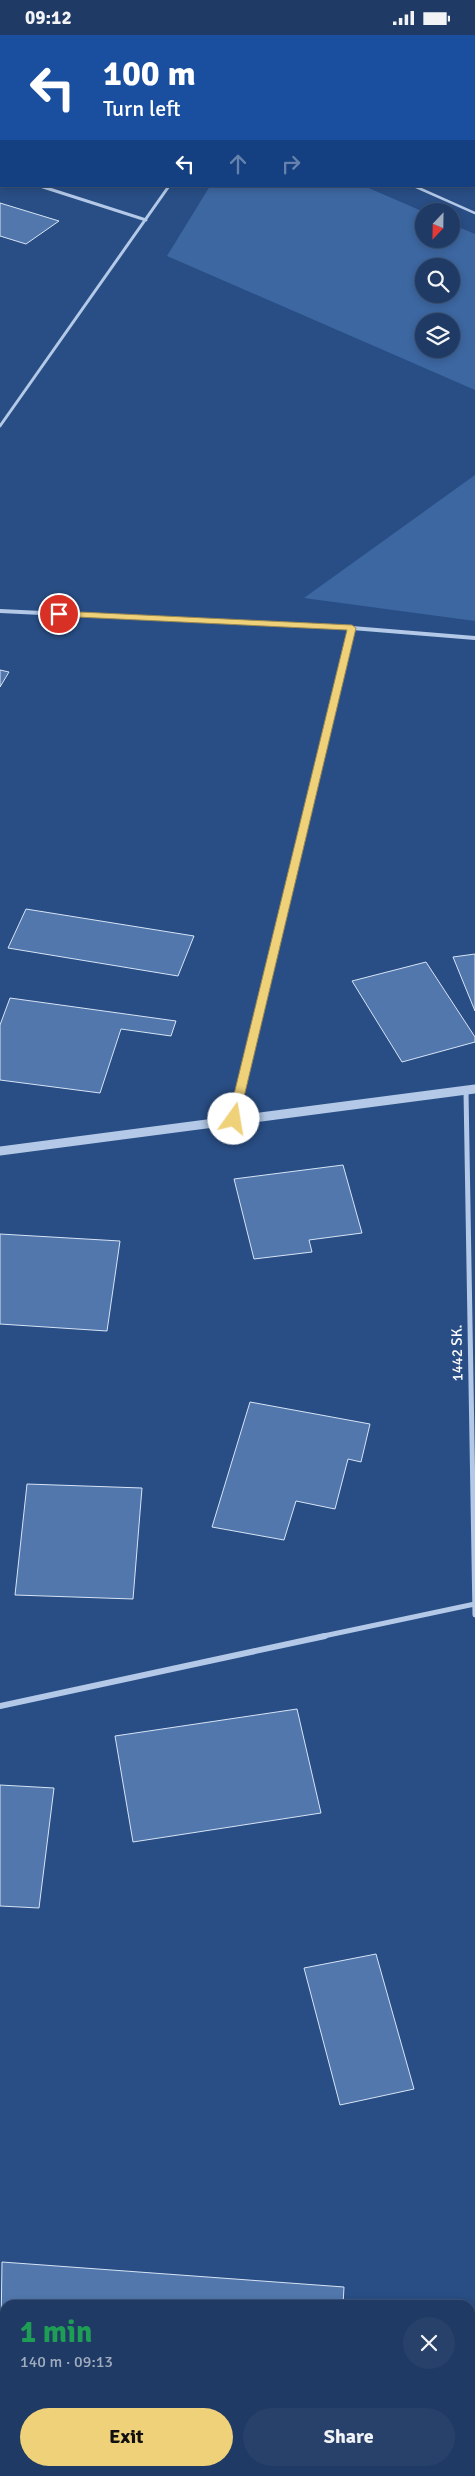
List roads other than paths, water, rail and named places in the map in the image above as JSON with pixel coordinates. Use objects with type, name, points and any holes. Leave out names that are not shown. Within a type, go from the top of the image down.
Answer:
[{"type":"street","points":[[43,187],[146,219]]},
{"type":"street","points":[[0,426],[168,187]]},
{"type":"street","points":[[0,611],[352,628],[475,638]]},
{"type":"street","points":[[234,1119],[352,628]]},
{"type":"street","points":[[0,1151],[475,1089]]},
{"type":"street","name":"1442 SK.","points":[[466,1091],[475,1615]]},
{"type":"street","points":[[0,1706],[475,1605]]},
{"type":"lane","points":[[416,187],[475,213]]}]
